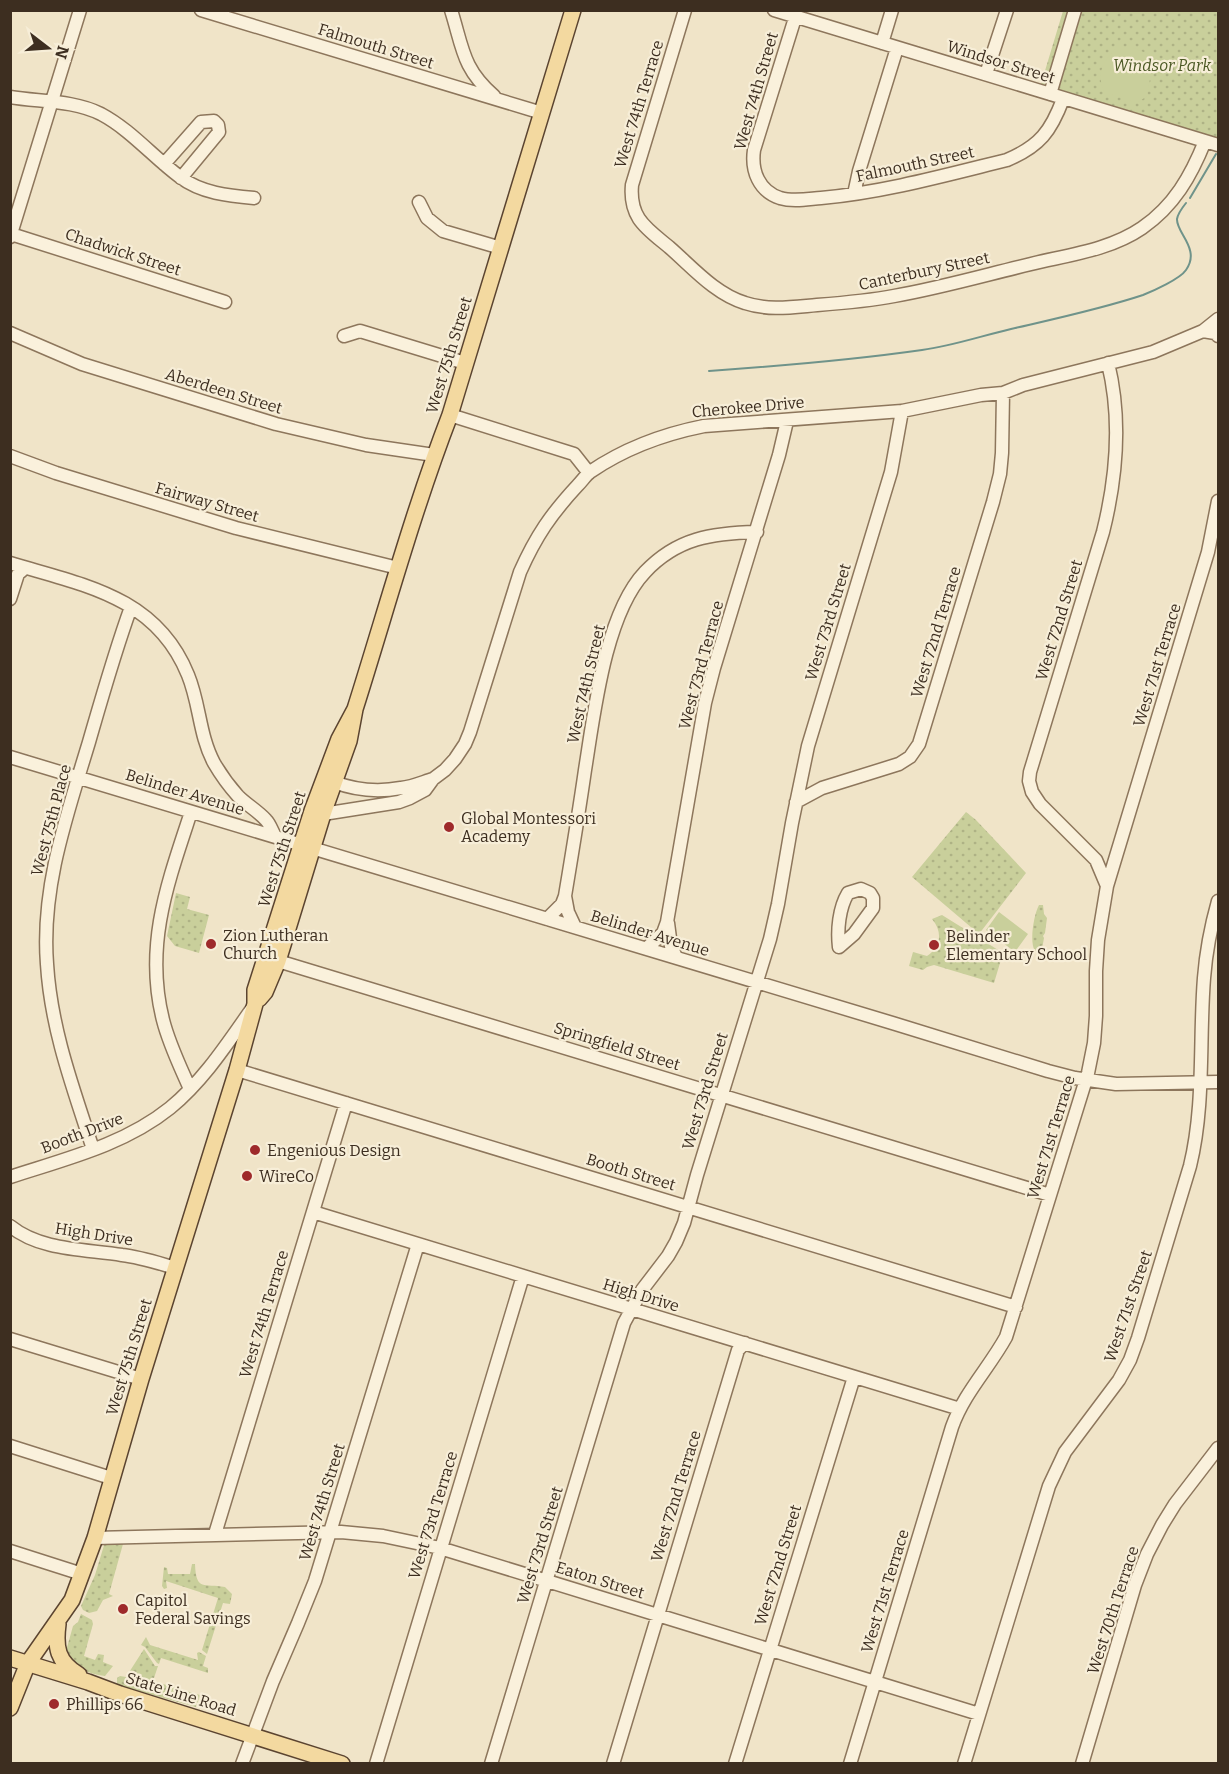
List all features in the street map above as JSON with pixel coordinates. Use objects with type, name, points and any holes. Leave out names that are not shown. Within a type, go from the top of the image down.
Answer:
[{"type":"main road","name":"West 75th Street","points":[[10,1708],[28,1663],[72,1600],[94,1538],[237,1070],[255,1004],[255,990],[307,846],[323,814],[349,741],[355,709],[398,568],[434,455],[450,415],[573,10]]},
{"type":"main road","name":"West 75th Street","points":[[255,1004],[265,992],[278,961],[307,846],[339,739],[355,709]]},
{"type":"main road","points":[[58,1621],[56,1641],[61,1658],[67,1667],[88,1682]]},
{"type":"main road","name":"State Line Road","points":[[10,1658],[342,1764]]},
{"type":"street","points":[[11,236],[16,202],[52,102],[80,10]]},
{"type":"street","name":"Falmouth Street","points":[[201,10],[542,113]]},
{"type":"street","points":[[451,10],[463,53],[471,71],[480,84],[497,99]]},
{"type":"street","name":"West 74th Terrace","points":[[633,208],[632,185],[685,10]]},
{"type":"street","name":"Windsor Street","points":[[774,10],[1218,145]]},
{"type":"street","points":[[882,43],[892,10]]},
{"type":"street","points":[[986,74],[1006,10]]},
{"type":"street","points":[[1050,94],[1075,10]]},
{"type":"street","name":"West 74th Street","points":[[755,174],[754,150],[795,18]]},
{"type":"street","points":[[854,194],[897,48]]},
{"type":"street","points":[[453,85],[464,81],[471,71]]},
{"type":"street","points":[[10,96],[80,106],[98,112],[111,120],[181,178],[223,195],[255,198]]},
{"type":"street","name":"Falmouth Street","points":[[755,174],[761,186],[771,194],[792,200],[854,194],[920,182],[1007,160],[1022,154],[1050,129],[1063,99]]},
{"type":"street","points":[[164,164],[201,122],[214,121],[218,125],[219,132],[181,178]]},
{"type":"street","name":"Canterbury Street","points":[[633,208],[648,229],[713,286],[737,300],[760,307],[778,308],[855,302],[930,289],[1108,244],[1129,236],[1158,216],[1171,203],[1192,172],[1205,141]]},
{"type":"street","points":[[418,202],[427,218],[443,231],[501,249]]},
{"type":"street","name":"Chadwick Street","points":[[11,236],[225,302]]},
{"type":"street","name":"Cherokee Drive","points":[[323,814],[399,802],[410,798],[425,790],[433,779],[455,759],[470,732],[519,572],[530,548],[555,510],[589,473],[641,445],[677,431],[719,424],[787,421],[902,411],[981,395],[1003,393],[1023,385],[1153,352],[1203,331],[1218,319]]},
{"type":"street","points":[[344,336],[360,331],[465,363]]},
{"type":"street","points":[[1203,331],[1215,333],[1218,336]]},
{"type":"street","name":"Aberdeen Street","points":[[10,333],[82,364],[276,424],[366,445],[434,455]]},
{"type":"street","name":"West 72nd Street","points":[[1107,886],[1096,860],[1040,804],[1032,792],[1029,781],[1030,771],[1109,506],[1117,452],[1117,425],[1108,363]]},
{"type":"street","name":"West 72nd Terrace","points":[[796,802],[822,788],[899,764],[910,757],[919,744],[993,502],[1002,453],[1003,393]]},
{"type":"street","name":"West 73rd Street","points":[[491,1764],[624,1323],[676,1242],[688,1208],[778,904],[808,746],[891,472],[902,411]]},
{"type":"street","points":[[450,415],[574,454],[589,473]]},
{"type":"street","name":"West 73rd Terrace","points":[[648,948],[663,933],[668,922],[705,703],[757,532],[787,421]]},
{"type":"street","name":"Fairway Street","points":[[10,456],[56,473],[236,528],[398,568]]},
{"type":"street","name":"West 71st Terrace","points":[[850,1764],[952,1427],[966,1396],[997,1355],[1006,1337],[1086,1080],[1094,1043],[1098,940],[1107,886],[1208,552],[1218,501]]},
{"type":"street","name":"West 74th Street","points":[[547,919],[562,904],[565,896],[599,686],[616,626],[628,594],[652,565],[681,545],[710,535],[757,532]]},
{"type":"street","points":[[10,563],[102,591],[120,599],[152,622],[176,651],[188,674],[205,741],[214,762],[238,796],[267,820],[275,836]]},
{"type":"street","points":[[10,599],[18,574],[25,568]]},
{"type":"street","name":"West 75th Place","points":[[93,1149],[61,1052],[54,1020],[46,962],[47,919],[58,842],[131,607]]},
{"type":"street","name":"Belinder Avenue","points":[[10,757],[648,948],[1048,1071],[1086,1080],[1125,1084],[1218,1082]]},
{"type":"street","name":"Cherokee Drive","points":[[334,783],[360,790],[390,789],[411,786],[433,779]]},
{"type":"street","points":[[190,1089],[170,1043],[163,1018],[156,967],[158,923],[191,812]]},
{"type":"street","points":[[1096,860],[1115,857]]},
{"type":"street","name":"West 74th Street","points":[[565,896],[568,912],[575,927]]},
{"type":"street","name":"West 71st Street","points":[[964,1764],[1055,1471],[1065,1452],[1119,1380],[1130,1360],[1190,1166],[1195,1148],[1201,1082],[1204,977],[1218,902]]},
{"type":"street","name":"West 73rd Terrace","points":[[668,922],[671,946],[676,957]]},
{"type":"street","name":"Springfield Street","points":[[278,961],[1050,1195]]},
{"type":"street","name":"Booth Drive","points":[[10,1177],[121,1138],[170,1108],[214,1062],[255,1004]]},
{"type":"street","name":"Booth Street","points":[[237,1070],[1016,1307]]},
{"type":"street","name":"West 74th Terrace","points":[[215,1534],[346,1103]]},
{"type":"street","name":"High Drive","points":[[313,1212],[960,1409]]},
{"type":"street","name":"High Drive","points":[[10,1226],[27,1237],[47,1244],[144,1258],[176,1268]]},
{"type":"street","name":"West 74th Street","points":[[242,1764],[273,1681],[315,1581],[418,1244]]},
{"type":"street","name":"West 73rd Terrace","points":[[376,1764],[523,1276]]},
{"type":"street","points":[[10,1339],[141,1379]]},
{"type":"street","name":"West 72nd Terrace","points":[[613,1764],[738,1350],[745,1343]]},
{"type":"street","name":"West 72nd Street","points":[[735,1764],[854,1377]]},
{"type":"street","points":[[10,1446],[111,1478]]},
{"type":"street","name":"West 70th Terrace","points":[[1082,1764],[1132,1596],[1147,1554],[1175,1504],[1218,1448]]},
{"type":"street","name":"Eaton Street","points":[[94,1538],[330,1532],[383,1536],[440,1548],[979,1714]]},
{"type":"street","points":[[10,1551],[82,1574]]},
{"type":"green space","name":"Windsor Park","points":[[1063,11],[1218,11],[1218,140],[1041,84]]},
{"type":"green space","points":[[1116,48],[1133,48],[1154,56],[1147,96],[1137,103],[1104,92],[1101,79],[1102,68]]},
{"type":"green space","points":[[966,812],[1026,873],[979,934],[912,877]]},
{"type":"green space","points":[[176,893],[190,897],[187,909],[209,915],[199,953],[175,946],[167,936]]},
{"type":"green space","points":[[1039,905],[1043,905],[1047,918],[1042,949],[1039,952],[1033,947],[1032,935]]},
{"type":"green space","points":[[999,912],[1028,934],[1015,952],[986,930]]},
{"type":"green space","points":[[942,915],[1003,953],[994,983],[934,965],[923,970],[909,966],[913,952],[927,956],[938,944],[938,929],[932,919]]},
{"type":"green space","points":[[105,1542],[123,1544],[109,1594],[113,1596],[103,1600],[97,1611],[89,1613],[81,1606],[95,1575]]},
{"type":"green space","points":[[192,1564],[195,1564],[199,1583],[225,1587],[232,1594],[230,1604],[223,1603],[207,1654],[202,1650],[218,1598],[166,1581],[167,1588],[164,1589],[162,1586],[164,1567],[167,1568],[168,1574],[190,1574]]},
{"type":"green space","points":[[81,1614],[92,1620],[93,1624],[84,1656],[95,1660],[98,1654],[104,1655],[103,1662],[113,1666],[105,1676],[92,1674],[82,1669],[66,1651],[73,1626],[78,1622]]},
{"type":"green space","points":[[146,1637],[150,1645],[198,1660],[197,1653],[199,1652],[206,1656],[203,1666],[208,1668],[208,1673],[161,1658],[159,1664],[157,1663],[141,1645]]},
{"type":"green space","points":[[144,1649],[155,1666],[158,1666],[153,1681],[200,1695],[196,1707],[117,1685],[117,1678],[126,1677]]},
{"type":"waterway","points":[[1190,198],[1216,154]]},
{"type":"waterway","points":[[709,371],[843,360],[933,348],[1143,295],[1178,277],[1186,270],[1190,262],[1189,248],[1177,219],[1186,203]]},
{"type":"place","name":"Global Montessori Academy","points":[[449,827]]},
{"type":"place","name":"Zion Lutheran Church","points":[[211,944]]},
{"type":"place","name":"Belinder Elementary School","points":[[934,945]]},
{"type":"place","name":"Engenious Design","points":[[255,1150]]},
{"type":"place","name":"WireCo","points":[[247,1176]]},
{"type":"place","name":"Capitol Federal Savings","points":[[123,1609]]},
{"type":"place","name":"Phillips 66","points":[[54,1704]]}]
